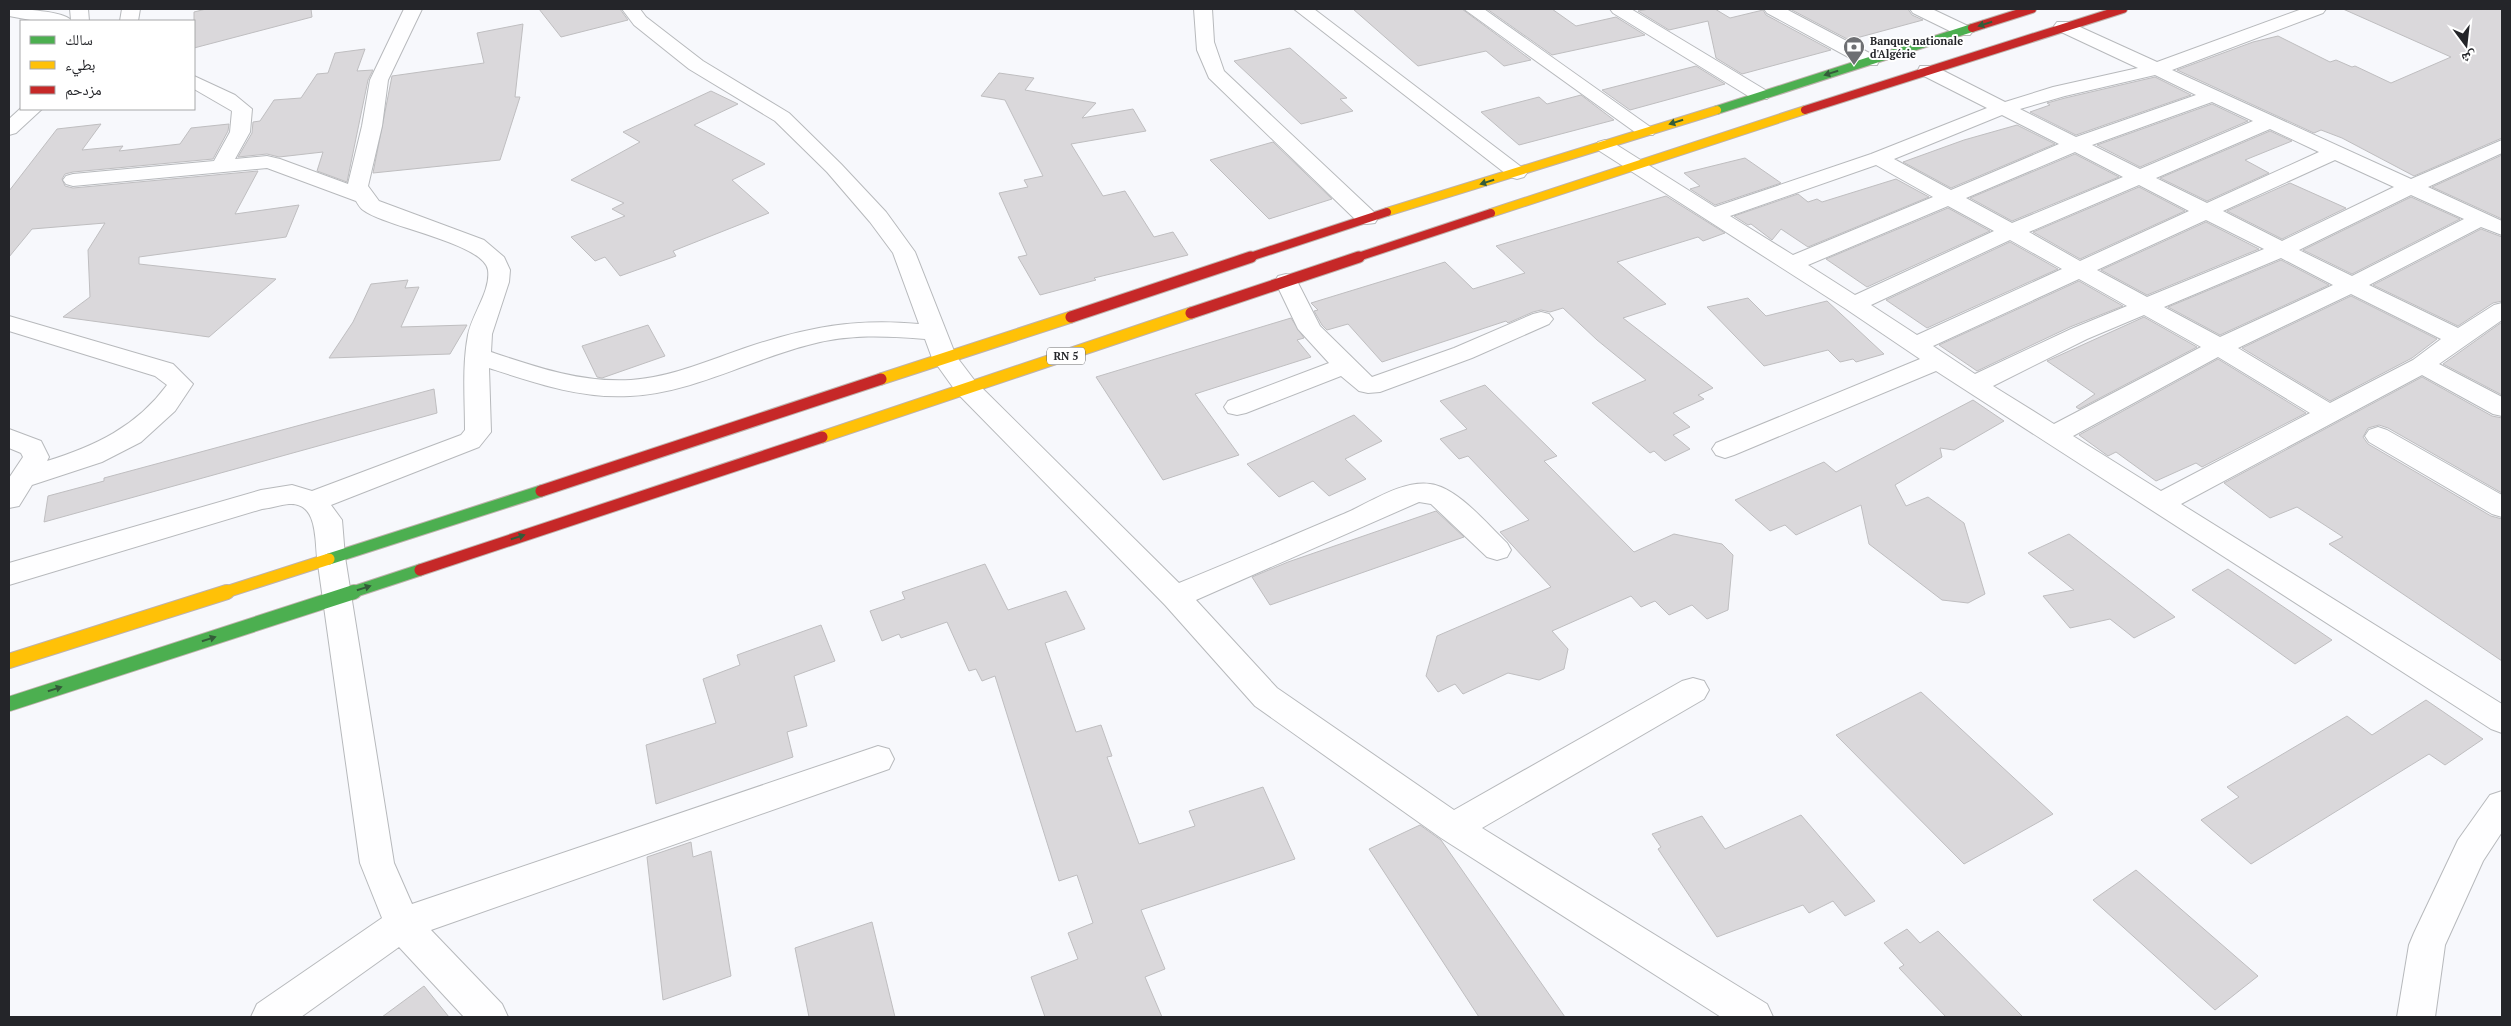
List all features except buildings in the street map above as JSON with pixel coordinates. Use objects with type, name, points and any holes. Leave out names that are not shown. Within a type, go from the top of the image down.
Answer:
[{"type":"main road","points":[[9,660],[412,533],[1112,304],[1367,218],[1605,146],[2032,9]]},
{"type":"main road","name":"RN 5","points":[[9,704],[676,486],[966,387],[1638,167],[1927,70],[2123,9]]},
{"type":"street","points":[[313,502],[470,441],[478,432],[478,356],[480,334],[498,282],[499,270],[496,262],[476,245],[388,214],[371,206],[363,197],[358,186],[372,126],[379,80],[413,9]]},
{"type":"street","points":[[631,9],[640,21],[696,65],[737,88],[782,117],[834,168],[878,217],[904,252],[944,358],[966,387],[1175,597],[1266,697],[1453,828],[1754,1017]]},
{"type":"street","points":[[1204,9],[1203,43],[1206,57],[1216,74],[1367,218]]},
{"type":"street","points":[[1303,9],[1517,173]]},
{"type":"street","points":[[1472,9],[1646,132]]},
{"type":"street","points":[[1619,9],[1760,95]]},
{"type":"street","points":[[1773,9],[1870,61]]},
{"type":"street","points":[[1919,9],[1964,31]]},
{"type":"street","points":[[1712,214],[1878,158],[2004,108],[2060,91],[2154,70],[2317,9]]},
{"type":"street","points":[[10,12],[57,20]]},
{"type":"street","points":[[2064,26],[2154,70],[2502,229]]},
{"type":"street","points":[[1927,70],[2144,177],[2281,250],[2458,338]]},
{"type":"street","points":[[195,82],[228,99],[242,109],[244,120],[240,132],[221,166]]},
{"type":"street","points":[[1792,264],[1953,198],[2077,144],[2211,96]]},
{"type":"street","points":[[9,130],[31,110]]},
{"type":"street","points":[[1854,304],[2011,232],[2144,177],[2269,122]]},
{"type":"street","points":[[1605,146],[1854,304],[1940,360],[1974,385],[2162,502],[2502,720]]},
{"type":"street","points":[[1974,385],[2079,334],[2281,250],[2411,187],[2502,146]]},
{"type":"street","points":[[1916,345],[2076,270],[2210,212],[2335,152]]},
{"type":"street","points":[[1878,158],[1953,198],[2076,270],[2219,347],[2329,412]]},
{"type":"street","points":[[73,180],[267,162],[276,163],[363,197]]},
{"type":"street","points":[[2054,435],[2219,347],[2351,285],[2481,219]]},
{"type":"street","points":[[1286,281],[1310,329],[1363,384],[1374,386],[1463,353],[1542,319]]},
{"type":"street","points":[[2162,502],[2329,412],[2422,365],[2458,338],[2499,316]]},
{"type":"street","points":[[9,322],[164,370],[182,384],[152,422],[133,437],[104,451],[24,478]]},
{"type":"street","points":[[478,356],[539,376],[589,388],[632,388],[660,384],[777,346],[829,333],[867,328],[935,332]]},
{"type":"street","points":[[1725,449],[1940,360]]},
{"type":"street","points":[[2422,365],[2502,408]]},
{"type":"street","points":[[1237,407],[1345,366]]},
{"type":"street","points":[[2378,436],[2502,507]]},
{"type":"street","points":[[9,438],[32,447],[36,456],[9,500]]},
{"type":"street","points":[[1175,597],[1354,521],[1395,500],[1418,493],[1430,492],[1441,497],[1497,550]]},
{"type":"street","points":[[9,574],[261,500],[292,494],[313,502],[328,520],[331,557],[377,863],[402,924],[489,1017]]},
{"type":"street","points":[[1453,828],[1693,690]]},
{"type":"street","points":[[270,1017],[402,924],[878,759]]},
{"type":"street","points":[[2416,1017],[2427,945],[2470,851],[2502,805]]},
{"type":"traffic: fast","points":[[1717,110],[1972,28]]},
{"type":"traffic: fast","points":[[329,559],[541,491]]},
{"type":"traffic: fast","points":[[9,704],[420,570]]},
{"type":"traffic: slow","points":[[1387,212],[1717,110]]},
{"type":"traffic: slow","points":[[1491,213],[1805,110]]},
{"type":"traffic: slow","points":[[822,437],[1191,313]]},
{"type":"traffic: slow","points":[[881,379],[1071,317]]},
{"type":"traffic: slow","points":[[9,661],[329,559]]},
{"type":"traffic: jam","points":[[1972,28],[2032,9]]},
{"type":"traffic: jam","points":[[1805,110],[2123,9]]},
{"type":"traffic: jam","points":[[1071,317],[1387,212]]},
{"type":"traffic: jam","points":[[1191,313],[1491,213]]},
{"type":"traffic: jam","points":[[541,491],[881,379]]},
{"type":"traffic: jam","points":[[420,570],[822,437]]},
{"type":"place","name":"Banque nationale d'Algérie","points":[[1854,66]]}]
